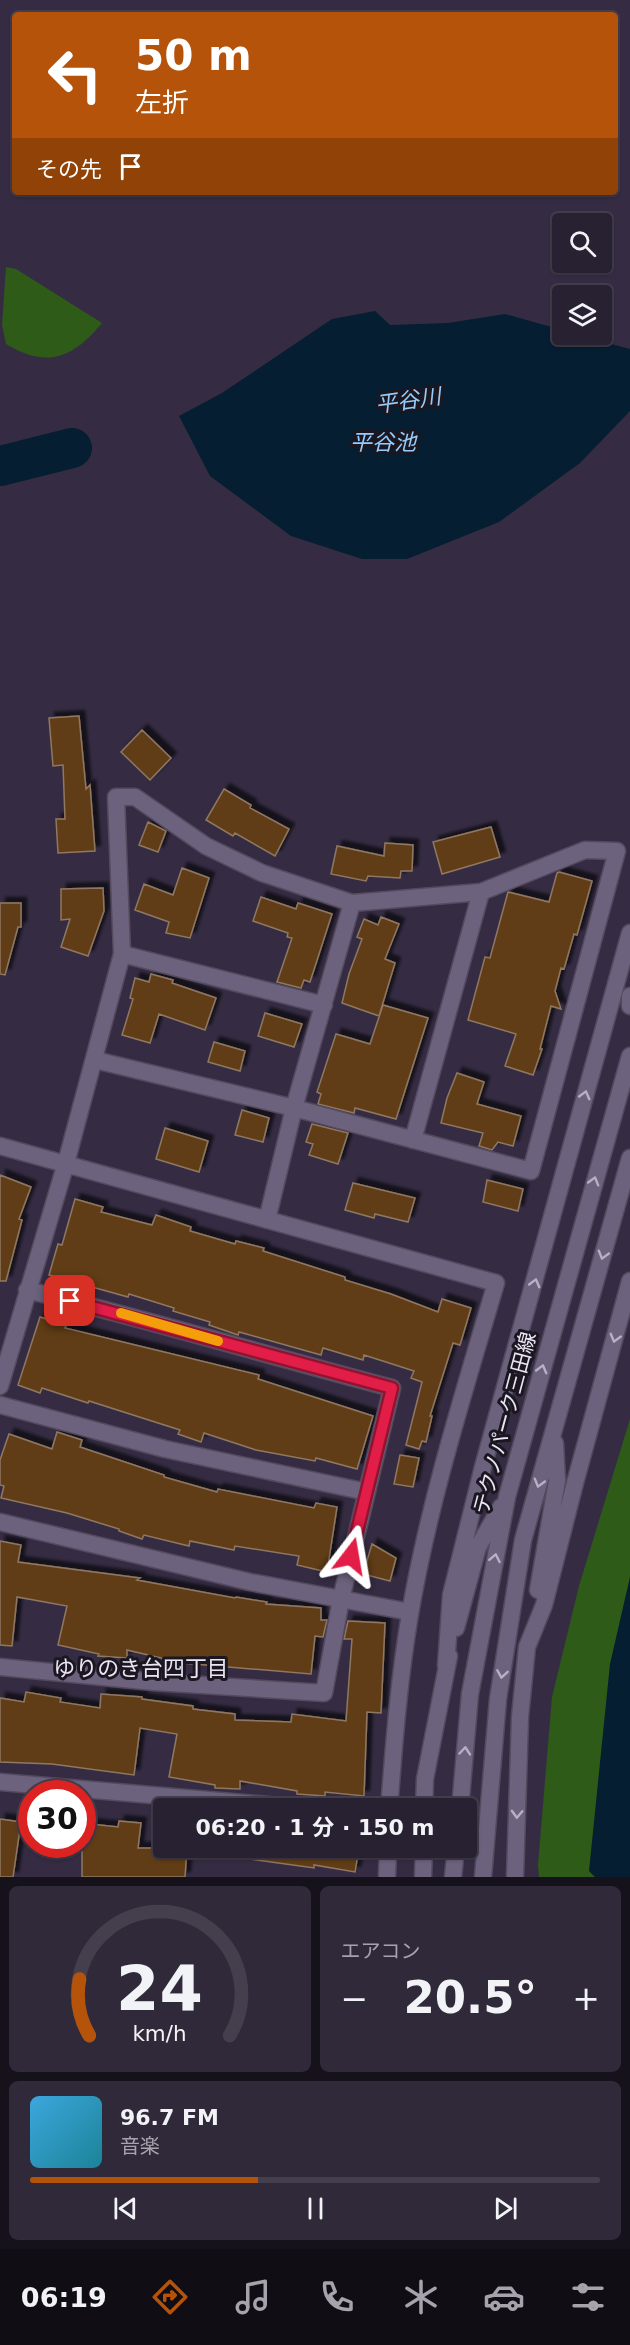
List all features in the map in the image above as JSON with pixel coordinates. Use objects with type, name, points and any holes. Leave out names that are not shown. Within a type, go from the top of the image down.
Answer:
[{"type":"street","points":[[0,1386],[66,1164],[122,954],[116,797],[135,797],[206,846],[262,873],[352,903],[481,892],[585,850],[617,852],[531,1171],[294,1108],[94,1060]]},
{"type":"street","points":[[413,1140],[481,892]]},
{"type":"street","points":[[267,1220],[294,1108],[352,903]]},
{"type":"street","points":[[446,1666],[451,1595],[483,1467],[630,933]]},
{"type":"street","points":[[122,954],[324,1005]]},
{"type":"street","points":[[630,996],[630,1006]]},
{"type":"street","name":"テクノパーク三田線","points":[[461,1798],[470,1694],[507,1497],[630,1056]]},
{"type":"street","points":[[0,1146],[496,1283],[432,1514],[410,1612],[396,1716],[390,1798]]},
{"type":"street","points":[[483,1877],[498,1699],[523,1540],[630,1158]]},
{"type":"street","points":[[527,1647],[544,1605],[630,1281]]},
{"type":"street","points":[[0,1667],[154,1682],[324,1693],[341,1599],[392,1388],[114,1311],[27,1290]]},
{"type":"street","points":[[0,1405],[165,1449],[367,1492]]},
{"type":"street","points":[[515,1877],[520,1717],[527,1647],[557,1481],[554,1430]]},
{"type":"street","points":[[424,1798],[425,1779],[446,1666],[478,1547],[507,1497]]},
{"type":"street","points":[[0,1522],[250,1582],[410,1612]]},
{"type":"street","points":[[0,1782],[187,1798]]},
{"type":"street","points":[[387,1877],[388,1858]]},
{"type":"street","points":[[423,1877],[424,1858]]},
{"type":"street","points":[[453,1877],[455,1858]]},
{"type":"green space","points":[[6,267],[16,269],[102,323],[81,345],[58,356],[47,358],[34,356],[6,344],[2,325]]},
{"type":"green space","points":[[630,1419],[630,1877],[539,1877],[538,1865],[552,1697],[579,1586]]},
{"type":"water","name":"平谷池","points":[[375,311],[390,325],[448,323],[505,314],[552,327],[552,345],[612,344],[630,349],[630,411],[580,463],[499,522],[407,559],[362,559],[291,536],[210,476],[179,416],[222,393],[332,319]]},
{"type":"water","points":[[630,1577],[630,1877],[595,1877],[589,1871],[610,1664]]},
{"type":"building","points":[[79,716],[86,789],[90,785],[95,851],[58,853],[56,819],[65,819],[63,765],[53,766],[49,718]]},
{"type":"building","points":[[142,730],[171,758],[150,780],[121,752]]},
{"type":"building","points":[[224,789],[251,805],[250,808],[289,829],[275,856],[235,833],[233,836],[206,820]]},
{"type":"building","points":[[148,822],[166,831],[158,852],[139,845]]},
{"type":"building","points":[[491,827],[500,857],[442,874],[433,842]]},
{"type":"building","points":[[385,843],[413,845],[412,871],[401,871],[400,878],[368,876],[366,881],[331,874],[337,846],[384,856]]},
{"type":"building","points":[[182,868],[209,878],[190,938],[166,933],[169,922],[135,910],[144,884],[173,895]]},
{"type":"building","points":[[559,872],[592,881],[577,935],[574,934],[555,991],[561,1009],[551,1006],[540,1049],[542,1049],[533,1075],[505,1066],[516,1034],[468,1020],[485,957],[490,958],[508,892],[549,902]]},
{"type":"building","points":[[103,888],[104,911],[88,956],[61,947],[70,919],[61,920],[61,889]]},
{"type":"building","points":[[261,897],[296,909],[298,903],[332,914],[310,982],[304,980],[301,988],[277,982],[292,938],[287,937],[288,933],[253,921]]},
{"type":"building","points":[[0,903],[21,903],[21,927],[18,927],[5,975],[0,974]]},
{"type":"building","points":[[381,917],[399,924],[385,959],[395,963],[379,1016],[342,1003],[349,974],[362,939],[357,937],[364,919],[378,925]]},
{"type":"building","points":[[151,974],[173,980],[172,983],[216,998],[205,1030],[159,1014],[150,1043],[122,1035],[133,999],[130,998],[135,978],[149,982]]},
{"type":"building","points":[[383,1005],[428,1018],[396,1119],[355,1108],[354,1113],[318,1104],[321,1094],[317,1092],[336,1034],[370,1044]]},
{"type":"building","points":[[265,1013],[302,1024],[294,1047],[258,1036]]},
{"type":"building","points":[[214,1042],[245,1051],[240,1071],[208,1062]]},
{"type":"building","points":[[457,1073],[484,1082],[477,1104],[521,1116],[513,1146],[498,1142],[492,1150],[479,1146],[483,1133],[441,1123],[447,1098]]},
{"type":"building","points":[[242,1110],[269,1118],[263,1142],[235,1135]]},
{"type":"building","points":[[312,1124],[348,1133],[338,1164],[309,1155],[313,1144],[306,1142]]},
{"type":"building","points":[[165,1128],[208,1141],[199,1172],[156,1159]]},
{"type":"building","points":[[0,1175],[31,1187],[19,1219],[22,1220],[6,1281],[0,1281]]},
{"type":"building","points":[[487,1180],[523,1189],[518,1211],[483,1202]]},
{"type":"building","points":[[353,1183],[415,1198],[408,1222],[375,1214],[374,1218],[345,1210]]},
{"type":"building","points":[[75,1199],[103,1207],[101,1212],[152,1225],[156,1215],[191,1227],[190,1231],[235,1244],[236,1241],[264,1248],[263,1251],[345,1277],[345,1280],[438,1312],[442,1299],[471,1308],[460,1345],[453,1343],[430,1416],[432,1416],[426,1442],[422,1441],[419,1449],[406,1445],[422,1382],[411,1378],[414,1371],[364,1355],[363,1360],[323,1348],[321,1355],[239,1332],[238,1335],[209,1325],[210,1322],[173,1311],[174,1308],[129,1294],[128,1297],[49,1275],[58,1244],[62,1245]]},
{"type":"building","points":[[40,1317],[66,1325],[65,1328],[259,1375],[258,1379],[373,1416],[357,1469],[316,1458],[315,1461],[256,1450],[204,1433],[201,1442],[178,1434],[180,1430],[89,1401],[88,1403],[42,1388],[40,1393],[18,1385]]},
{"type":"building","points":[[57,1432],[82,1440],[80,1447],[164,1475],[164,1477],[217,1492],[218,1489],[314,1508],[316,1503],[337,1507],[327,1572],[297,1565],[299,1556],[235,1546],[234,1550],[190,1541],[189,1546],[144,1535],[142,1539],[119,1531],[119,1529],[67,1513],[1,1498],[4,1486],[0,1485],[0,1460],[9,1434],[52,1449]]},
{"type":"building","points":[[400,1455],[419,1458],[413,1487],[394,1484]]},
{"type":"building","points":[[0,1541],[21,1545],[18,1562],[140,1578],[137,1580],[267,1602],[266,1604],[321,1608],[321,1620],[327,1620],[323,1637],[315,1636],[311,1674],[182,1663],[127,1650],[127,1658],[98,1656],[99,1654],[58,1645],[67,1606],[17,1597],[12,1646],[0,1645]]},
{"type":"building","points":[[372,1544],[396,1558],[390,1581],[363,1574]]},
{"type":"building","points":[[348,1621],[385,1623],[381,1713],[367,1712],[364,1796],[325,1792],[325,1796],[297,1794],[297,1791],[240,1781],[240,1789],[215,1788],[215,1785],[169,1777],[177,1734],[140,1728],[134,1775],[52,1764],[0,1762],[0,1698],[24,1702],[26,1692],[61,1698],[60,1702],[100,1708],[101,1694],[142,1697],[142,1699],[193,1706],[193,1709],[235,1714],[235,1720],[291,1722],[292,1714],[346,1721],[352,1639],[344,1639]]},
{"type":"building","points":[[0,1819],[18,1822],[18,1843],[13,1877],[0,1877]]},
{"type":"building","points":[[119,1821],[141,1823],[138,1848],[153,1848],[153,1858],[186,1858],[185,1877],[82,1877],[82,1858],[96,1858],[96,1825],[118,1827]]},
{"type":"building","points":[[357,1858],[355,1872],[314,1865],[314,1868],[250,1859]]},
{"type":"waterway","name":"平谷川","points":[[0,466],[72,448]]},
{"type":"slow traffic","points":[[121,1313],[218,1341]]},
{"type":"district","name":"ゆりのき台四丁目","points":[[141,1668]]},
{"type":"route","points":[[70,1301],[114,1311],[392,1388],[351,1556]]}]
